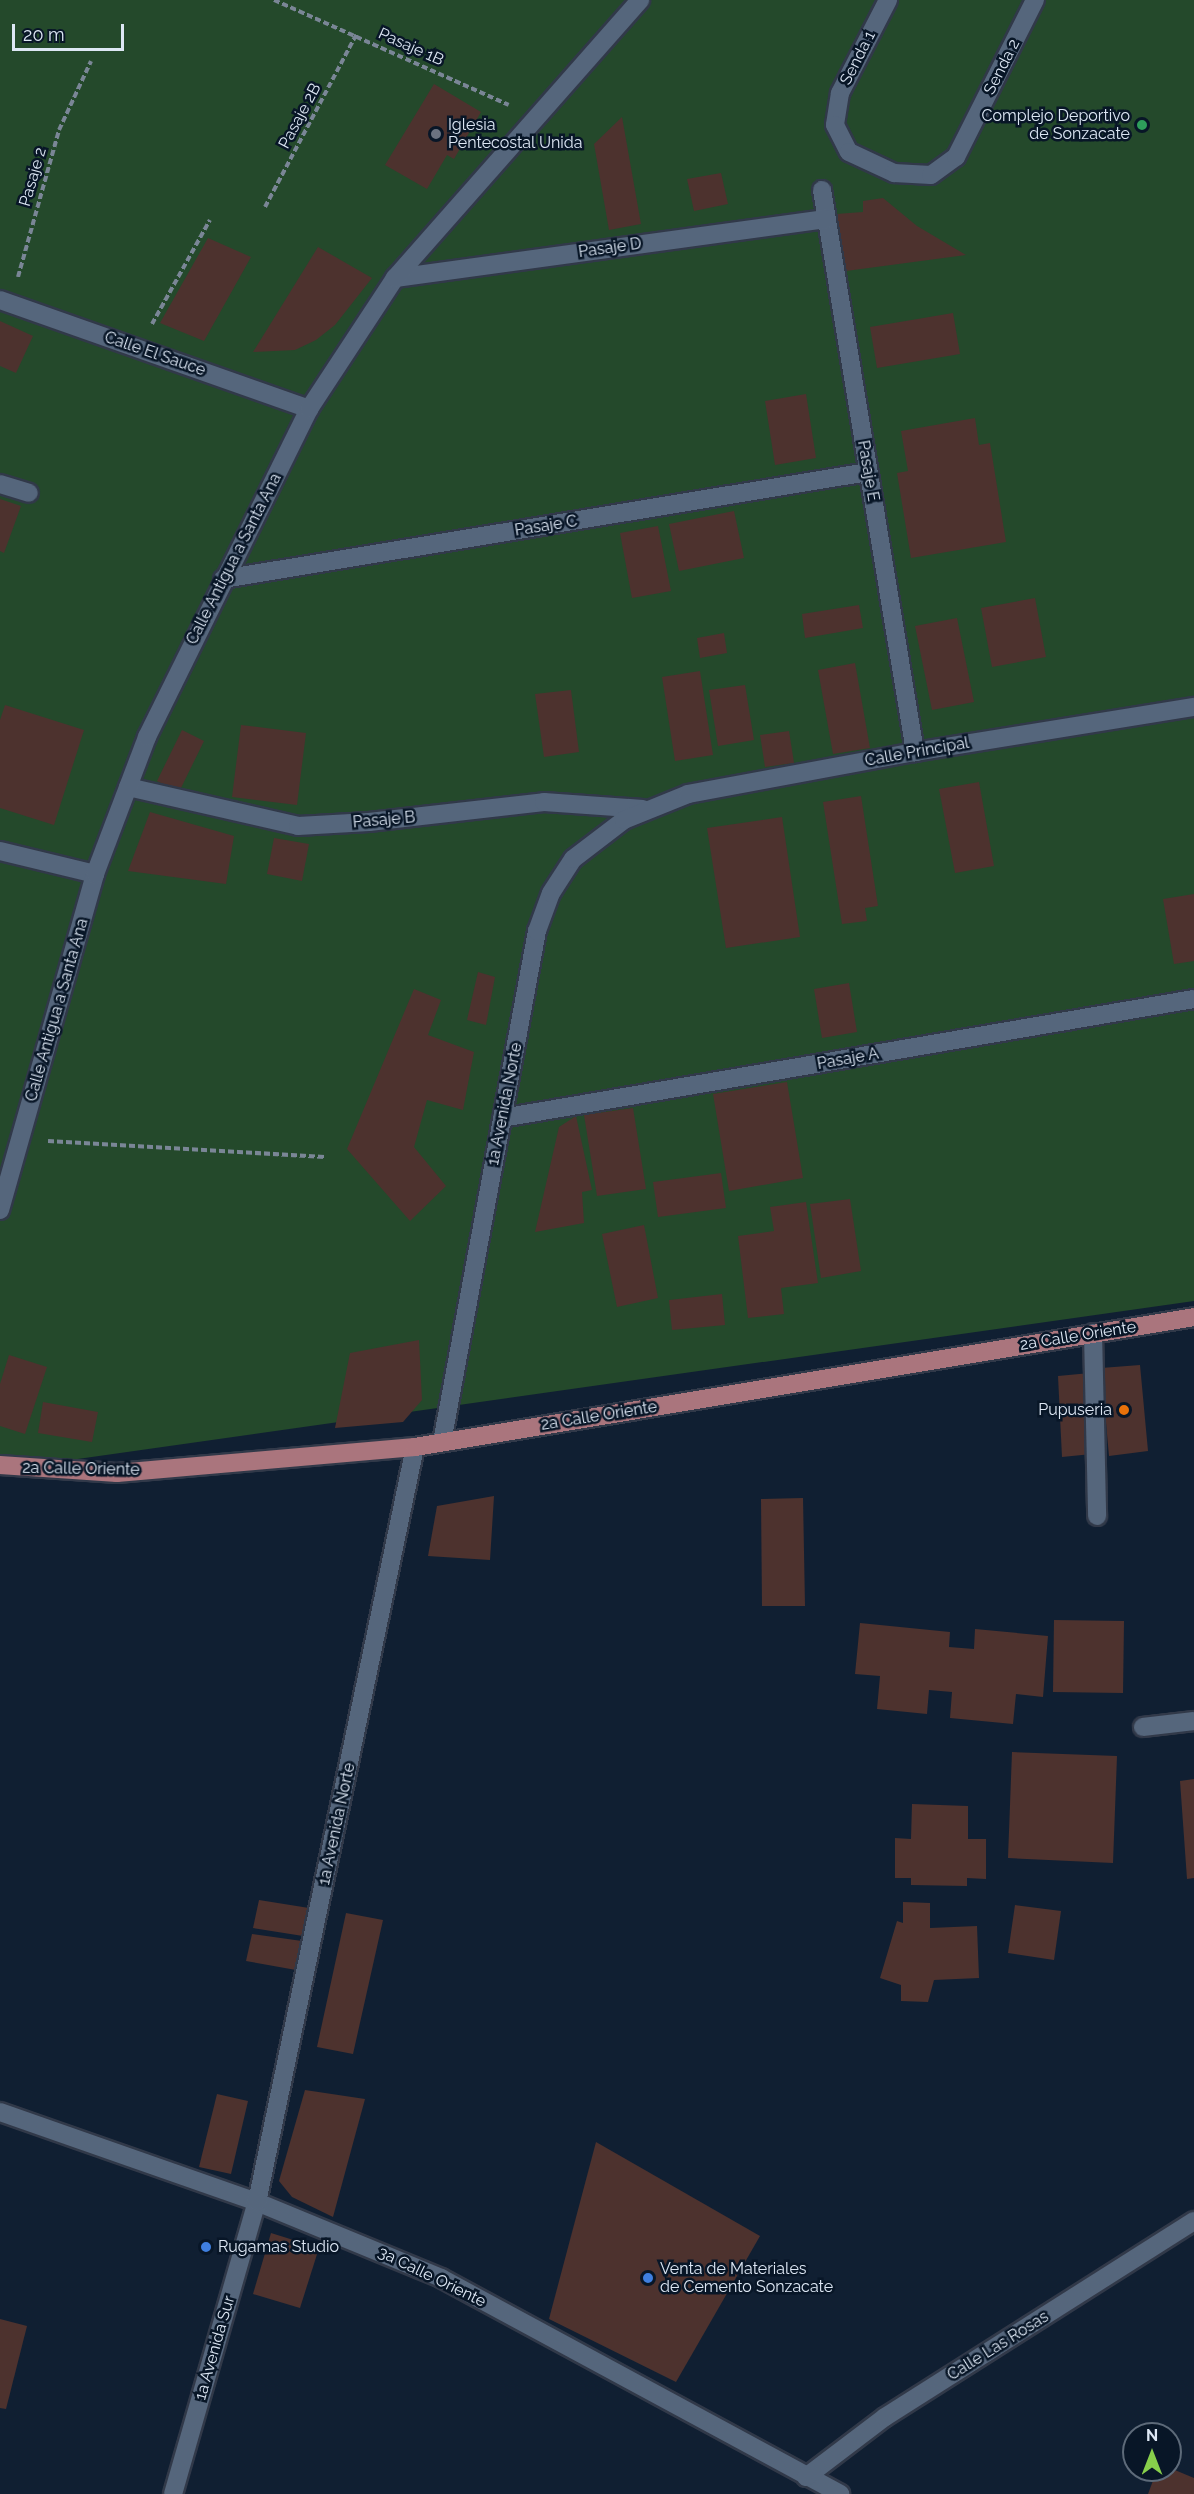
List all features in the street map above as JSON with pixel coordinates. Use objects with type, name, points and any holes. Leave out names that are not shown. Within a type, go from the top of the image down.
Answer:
[{"type":"main road","name":"2a Calle Oriente","points":[[0,1465],[117,1473],[415,1447],[1194,1317]]},
{"type":"street","name":"Calle Antigua a Santa Ana","points":[[0,1210],[95,874],[147,737],[223,579],[309,409],[395,278],[640,0]]},
{"type":"street","name":"Senda 1","points":[[849,152],[835,125],[840,93],[888,0]]},
{"type":"street","name":"Senda 2","points":[[849,152],[894,172],[931,175],[957,157],[1035,0]]},
{"type":"street","name":"Pasaje E","points":[[822,190],[915,752]]},
{"type":"street","name":"Pasaje D","points":[[395,278],[825,219]]},
{"type":"street","name":"Calle El Sauce","points":[[5,302],[309,409]]},
{"type":"street","name":"Pasaje C","points":[[223,579],[868,472]]},
{"type":"street","points":[[0,484],[28,493]]},
{"type":"street","name":"Calle Principal","points":[[643,809],[688,794],[915,752],[1194,707]]},
{"type":"street","name":"Pasaje B","points":[[128,788],[298,826],[393,820],[544,802],[643,809]]},
{"type":"street","name":"1a Avenida Norte","points":[[442,1442],[537,932],[551,893],[573,859],[609,829],[643,809]]},
{"type":"street","points":[[0,851],[95,874]]},
{"type":"street","name":"Pasaje A","points":[[502,1118],[1194,999]]},
{"type":"street","points":[[1093,1334],[1097,1516]]},
{"type":"street","name":"1a Avenida Norte","points":[[257,2202],[415,1447]]},
{"type":"street","points":[[1143,1727],[1194,1721]]},
{"type":"street","name":"3a Calle Oriente","points":[[0,2112],[257,2202],[441,2278],[840,2494]]},
{"type":"street","name":"1a Avenida Sur","points":[[173,2494],[257,2202]]},
{"type":"street","name":"Calle Las Rosas","points":[[806,2477],[885,2417],[1194,2221]]},
{"type":"path","name":"Pasaje 1B","points":[[274,0],[537,117]]},
{"type":"path","name":"Pasaje 2B","points":[[265,207],[356,35]]},
{"type":"path","name":"Pasaje 2","points":[[5,302],[58,130],[91,61]]},
{"type":"path","points":[[139,348],[210,220]]},
{"type":"path","points":[[20,1139],[325,1158]]},
{"type":"green space","points":[[0,0],[1194,0],[1194,1301],[0,1470]]},
{"type":"building","name":"Iglesia Pentecostal Unida","points":[[434,84],[481,112],[454,159],[447,155],[427,189],[385,165]]},
{"type":"building","points":[[622,117],[641,224],[609,230],[594,144]]},
{"type":"building","points":[[721,173],[728,204],[694,211],[687,179]]},
{"type":"building","points":[[883,198],[917,226],[966,255],[846,271],[836,214],[863,212],[863,201]]},
{"type":"building","points":[[208,238],[251,257],[204,341],[160,323]]},
{"type":"building","points":[[318,247],[372,278],[335,325],[316,340],[295,350],[253,352]]},
{"type":"building","points":[[953,313],[960,354],[877,368],[870,327]]},
{"type":"building","points":[[0,321],[33,336],[16,373],[0,366]]},
{"type":"building","points":[[806,394],[816,458],[775,465],[765,401]]},
{"type":"building","points":[[975,418],[979,445],[990,443],[1006,542],[911,558],[897,473],[908,471],[901,431]]},
{"type":"building","points":[[0,499],[21,506],[4,553],[0,551]]},
{"type":"building","points":[[734,511],[744,558],[679,571],[669,524]]},
{"type":"building","points":[[658,526],[671,591],[632,598],[620,533]]},
{"type":"building","points":[[1035,598],[1046,657],[992,667],[981,608]]},
{"type":"building","points":[[859,605],[863,628],[805,638],[802,614]]},
{"type":"building","points":[[957,618],[974,702],[932,710],[915,626]]},
{"type":"building","points":[[724,633],[727,653],[700,658],[697,638]]},
{"type":"building","points":[[855,663],[870,748],[833,754],[818,670]]},
{"type":"building","points":[[700,671],[713,755],[675,761],[662,677]]},
{"type":"building","points":[[745,685],[754,740],[718,746],[709,690]]},
{"type":"building","points":[[571,690],[579,752],[544,757],[535,694]]},
{"type":"building","points":[[5,705],[84,730],[54,825],[0,808],[0,720]]},
{"type":"building","points":[[241,725],[306,733],[297,805],[232,797]]},
{"type":"building","points":[[182,730],[204,741],[179,792],[157,781]]},
{"type":"building","points":[[789,731],[794,763],[765,767],[760,735]]},
{"type":"building","points":[[979,782],[994,866],[955,873],[939,789]]},
{"type":"building","points":[[861,796],[878,906],[865,908],[867,921],[842,924],[823,802]]},
{"type":"building","points":[[150,812],[234,836],[226,884],[128,871]]},
{"type":"building","points":[[782,817],[800,937],[726,948],[707,828]]},
{"type":"building","points":[[274,838],[309,844],[302,881],[267,874]]},
{"type":"building","points":[[1194,894],[1194,961],[1174,964],[1163,899]]},
{"type":"building","points":[[478,972],[495,977],[486,1025],[467,1020]]},
{"type":"building","points":[[849,983],[857,1032],[822,1038],[814,989]]},
{"type":"building","points":[[414,989],[441,1000],[428,1035],[474,1052],[463,1110],[427,1100],[414,1147],[446,1186],[410,1221],[347,1149]]},
{"type":"building","points":[[787,1082],[803,1178],[729,1191],[713,1094]]},
{"type":"building","points":[[633,1108],[646,1189],[597,1196],[584,1115]]},
{"type":"building","points":[[576,1116],[592,1190],[582,1192],[584,1223],[535,1232],[559,1127]]},
{"type":"building","points":[[721,1173],[726,1208],[658,1217],[653,1182]]},
{"type":"building","points":[[850,1199],[861,1271],[821,1278],[810,1204]]},
{"type":"building","points":[[806,1202],[818,1283],[781,1288],[784,1314],[748,1318],[738,1236],[774,1231],[770,1207]]},
{"type":"building","points":[[644,1225],[658,1298],[617,1307],[602,1234]]},
{"type":"building","points":[[722,1294],[725,1325],[672,1330],[669,1300]]},
{"type":"building","points":[[419,1340],[422,1400],[403,1422],[335,1428],[350,1353]]},
{"type":"building","points":[[9,1355],[47,1367],[25,1434],[0,1426],[0,1384]]},
{"type":"building","name":"Pupuseria","points":[[1140,1365],[1148,1451],[1109,1456],[1101,1368]]},
{"type":"building","points":[[1090,1373],[1092,1454],[1062,1457],[1058,1376]]},
{"type":"building","points":[[43,1402],[98,1412],[92,1442],[38,1433]]},
{"type":"building","points":[[494,1496],[490,1560],[428,1556],[437,1506]]},
{"type":"building","points":[[803,1498],[805,1606],[762,1606],[761,1499]]},
{"type":"building","points":[[1054,1620],[1124,1621],[1123,1693],[1053,1692]]},
{"type":"building","points":[[860,1623],[950,1632],[949,1647],[974,1649],[975,1629],[1048,1636],[1043,1697],[1016,1694],[1013,1724],[950,1718],[952,1692],[929,1690],[927,1714],[877,1709],[880,1676],[855,1674]]},
{"type":"building","points":[[1012,1752],[1117,1756],[1113,1863],[1008,1858]]},
{"type":"building","points":[[1194,1779],[1194,1878],[1187,1879],[1180,1781]]},
{"type":"building","points":[[912,1804],[968,1806],[968,1839],[986,1839],[986,1879],[967,1878],[967,1886],[911,1885],[911,1878],[895,1878],[895,1838],[911,1839]]},
{"type":"building","points":[[259,1900],[309,1908],[303,1936],[253,1928]]},
{"type":"building","points":[[903,1902],[930,1903],[930,1928],[977,1926],[979,1978],[934,1980],[928,2002],[901,2001],[901,1985],[880,1978],[897,1921],[903,1923]]},
{"type":"building","points":[[1015,1905],[1061,1911],[1054,1960],[1008,1953]]},
{"type":"building","points":[[346,1913],[383,1920],[353,2054],[317,2047]]},
{"type":"building","points":[[252,1934],[302,1941],[296,1970],[246,1961]]},
{"type":"building","points":[[305,2090],[365,2099],[333,2217],[292,2197],[279,2181]]},
{"type":"building","points":[[217,2094],[248,2101],[231,2174],[199,2167]]},
{"type":"building","name":"Venta de Materiales de Cemento Sonzacate","points":[[596,2142],[760,2236],[676,2382],[549,2319]]},
{"type":"building","points":[[271,2233],[319,2248],[300,2308],[253,2294]]},
{"type":"building","points":[[0,2319],[27,2326],[6,2409],[0,2408]]},
{"type":"building","points":[[1182,2473],[1194,2478],[1194,2494],[1148,2494],[1152,2482],[1182,2482]]},
{"type":"place","name":"Complejo Deportivo de Sonzacate","points":[[1142,125]]},
{"type":"place","name":"Iglesia Pentecostal Unida","points":[[436,134]]},
{"type":"place","name":"Pupuseria","points":[[1124,1410]]},
{"type":"place","name":"Rugamas Studio","points":[[206,2247]]},
{"type":"place","name":"Venta de Materiales de Cemento Sonzacate","points":[[648,2278]]}]
